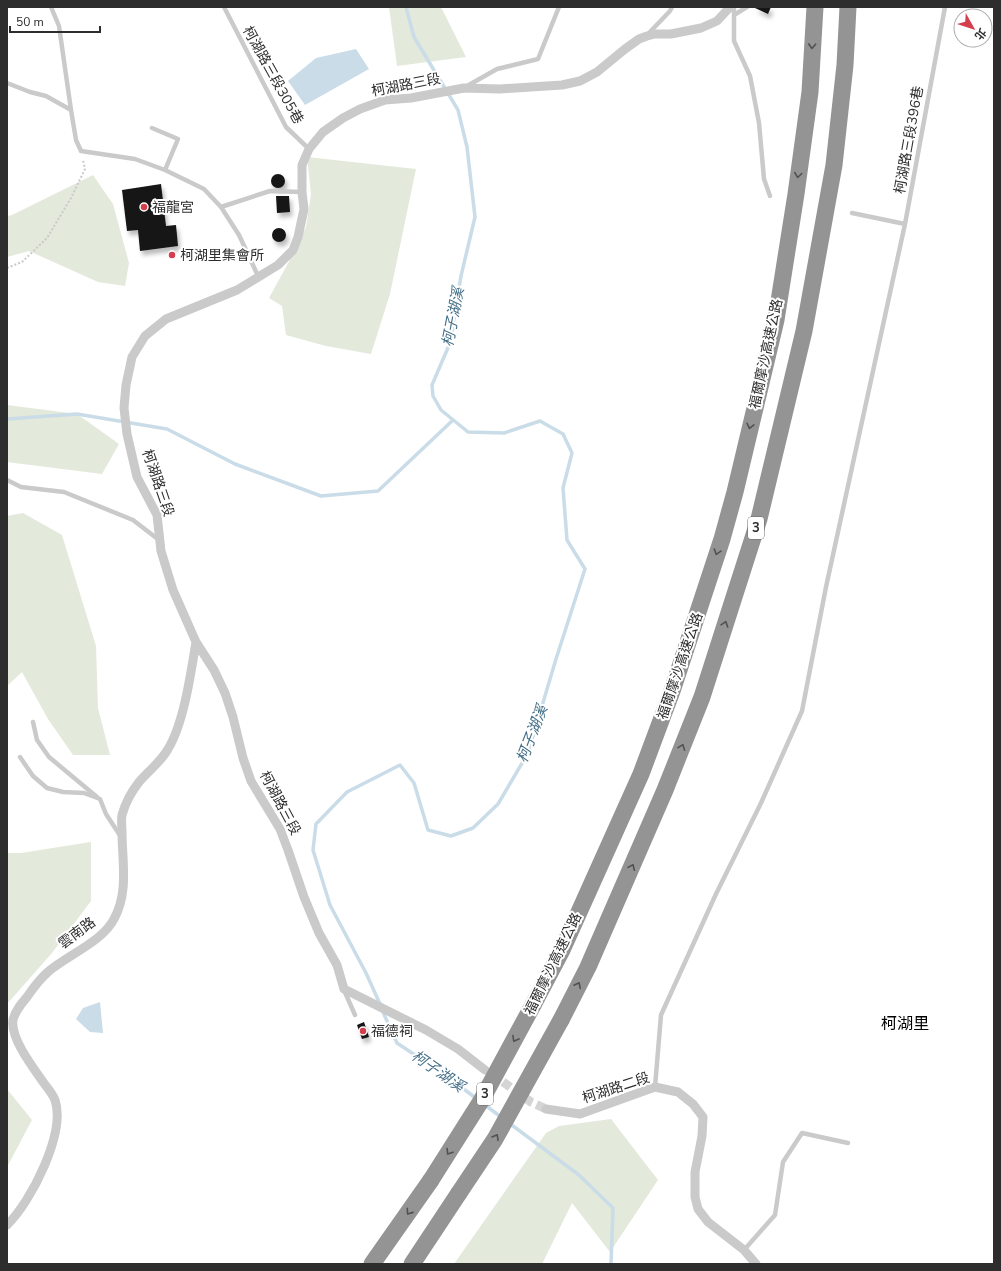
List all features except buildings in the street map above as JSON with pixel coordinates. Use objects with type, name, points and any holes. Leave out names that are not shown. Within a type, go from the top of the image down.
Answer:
[{"type":"highway","name":"福爾摩沙高速公路","points":[[372,1264],[431,1180],[481,1101],[562,950],[641,774],[672,691],[722,539],[735,492],[776,320],[810,92],[815,7]]},
{"type":"highway","name":"福爾摩沙高速公路","points":[[412,1264],[495,1139],[561,1020],[588,967],[666,790],[702,697],[759,519],[804,331],[834,166],[845,65],[848,7]]},
{"type":"street","name":"柯湖路三段","points":[[344,989],[337,965],[319,933],[304,897],[280,829],[250,781],[233,717],[224,693],[214,670],[196,642],[173,590],[159,540],[157,515],[138,477],[127,434],[124,408],[126,385],[132,357],[145,336],[166,319],[238,290],[278,265],[293,250],[298,237],[304,209],[302,192],[302,165],[309,149],[323,132],[343,118],[360,109],[385,100],[411,98],[464,88],[500,89],[562,85],[580,81],[597,72],[625,49],[647,36],[656,34],[671,34],[701,28],[718,21],[732,11]]},
{"type":"street","name":"雲南路","points":[[7,1225],[25,1203],[44,1167],[54,1136],[57,1112],[55,1098],[28,1060],[15,1038],[13,1021],[18,1008],[47,973],[102,934],[114,919],[119,906],[122,891],[124,869],[122,816],[128,799],[139,782],[158,763],[169,749],[178,727],[196,642]]},
{"type":"street","points":[[344,989],[419,1027],[458,1049],[485,1070]]},
{"type":"street","name":"柯湖路二段","points":[[546,1109],[580,1114],[655,1087],[678,1092],[693,1104],[703,1117],[702,1136],[695,1172],[695,1197],[698,1209],[708,1222],[744,1250],[756,1264]]},
{"type":"lane","points":[[52,7],[59,26],[70,110],[76,140],[81,151],[135,159],[165,170],[204,189],[221,207],[239,235],[259,278]]},
{"type":"lane","name":"柯湖路三段305巷","points":[[224,7],[286,127],[309,149]]},
{"type":"lane","points":[[464,88],[497,69],[538,59],[559,7]]},
{"type":"lane","points":[[647,36],[672,7]]},
{"type":"lane","points":[[734,7],[732,11],[734,41],[750,76],[759,123],[764,179],[770,196]]},
{"type":"lane","points":[[732,11],[747,7]]},
{"type":"lane","name":"柯湖路三段396巷","points":[[655,1087],[661,1015],[716,894],[761,803],[802,711],[826,587],[905,224],[945,7]]},
{"type":"lane","points":[[7,83],[30,92],[46,96],[70,110]]},
{"type":"lane","points":[[152,128],[178,139],[165,170]]},
{"type":"lane","points":[[221,207],[270,191],[302,192]]},
{"type":"lane","points":[[852,213],[905,224]]},
{"type":"lane","points":[[7,480],[21,487],[64,492],[133,520],[159,540]]},
{"type":"lane","points":[[33,722],[37,740],[48,757],[100,799],[106,814],[122,839]]},
{"type":"lane","points":[[20,757],[33,776],[47,788],[63,792],[84,793],[100,799]]},
{"type":"lane","points":[[344,989],[355,1015]]},
{"type":"lane","points":[[744,1250],[775,1215],[783,1162],[802,1132],[848,1143]]},
{"type":"path","points":[[7,268],[22,262],[47,238],[71,198],[85,169],[81,151]]},
{"type":"shaded area","points":[[389,7],[441,7],[466,57],[397,66]]},
{"type":"shaded area","points":[[307,157],[416,169],[390,294],[371,354],[326,346],[286,335],[282,306],[269,298],[306,227],[311,194]]},
{"type":"shaded area","points":[[93,175],[113,204],[129,263],[125,286],[98,282],[29,251],[7,257],[7,216],[12,215]]},
{"type":"shaded area","points":[[7,405],[77,414],[119,444],[102,474],[7,462]]},
{"type":"shaded area","points":[[23,513],[62,535],[96,646],[98,708],[110,755],[73,755],[48,719],[22,672],[7,686],[7,516]]},
{"type":"shaded area","points":[[91,842],[91,901],[52,953],[7,1004],[7,853],[21,853]]},
{"type":"shaded area","points":[[7,1089],[32,1120],[7,1167]]},
{"type":"shaded area","points":[[611,1119],[658,1180],[610,1252],[572,1203],[542,1264],[454,1264],[546,1133],[559,1126]]},
{"type":"water","points":[[356,49],[369,69],[305,105],[288,81],[316,58]]},
{"type":"water","points":[[100,1002],[103,1033],[90,1032],[76,1019],[83,1008]]},
{"type":"waterway","name":"柯子湖溪","points":[[380,1004],[366,973],[330,905],[313,850],[316,824],[347,792],[400,765],[414,783],[428,830],[451,836],[473,828],[498,804],[528,753],[585,569],[567,540],[563,488],[572,453],[563,434],[540,421],[504,433],[468,432],[441,410],[433,396],[432,385],[450,343],[461,276],[475,217],[467,147],[458,110],[414,37],[406,7]]},
{"type":"waterway","points":[[7,419],[77,414],[167,429],[235,464],[321,496],[378,491],[453,420]]},
{"type":"waterway","name":"柯子湖溪","points":[[382,1010],[397,1043],[445,1075],[477,1099]]},
{"type":"waterway","name":"柯子湖溪","points":[[485,1105],[501,1117]]},
{"type":"waterway","name":"柯子湖溪","points":[[509,1123],[579,1175],[613,1208],[611,1264]]},
{"type":"tunnel","points":[[492,1074],[531,1102],[546,1109]]},
{"type":"place","name":"福龍宮","points":[[144,207]]},
{"type":"place","name":"柯湖里集會所","points":[[172,255]]},
{"type":"place","name":"福德祠","points":[[363,1031]]},
{"type":"district","name":"柯湖里","points":[[905,1024]]}]
